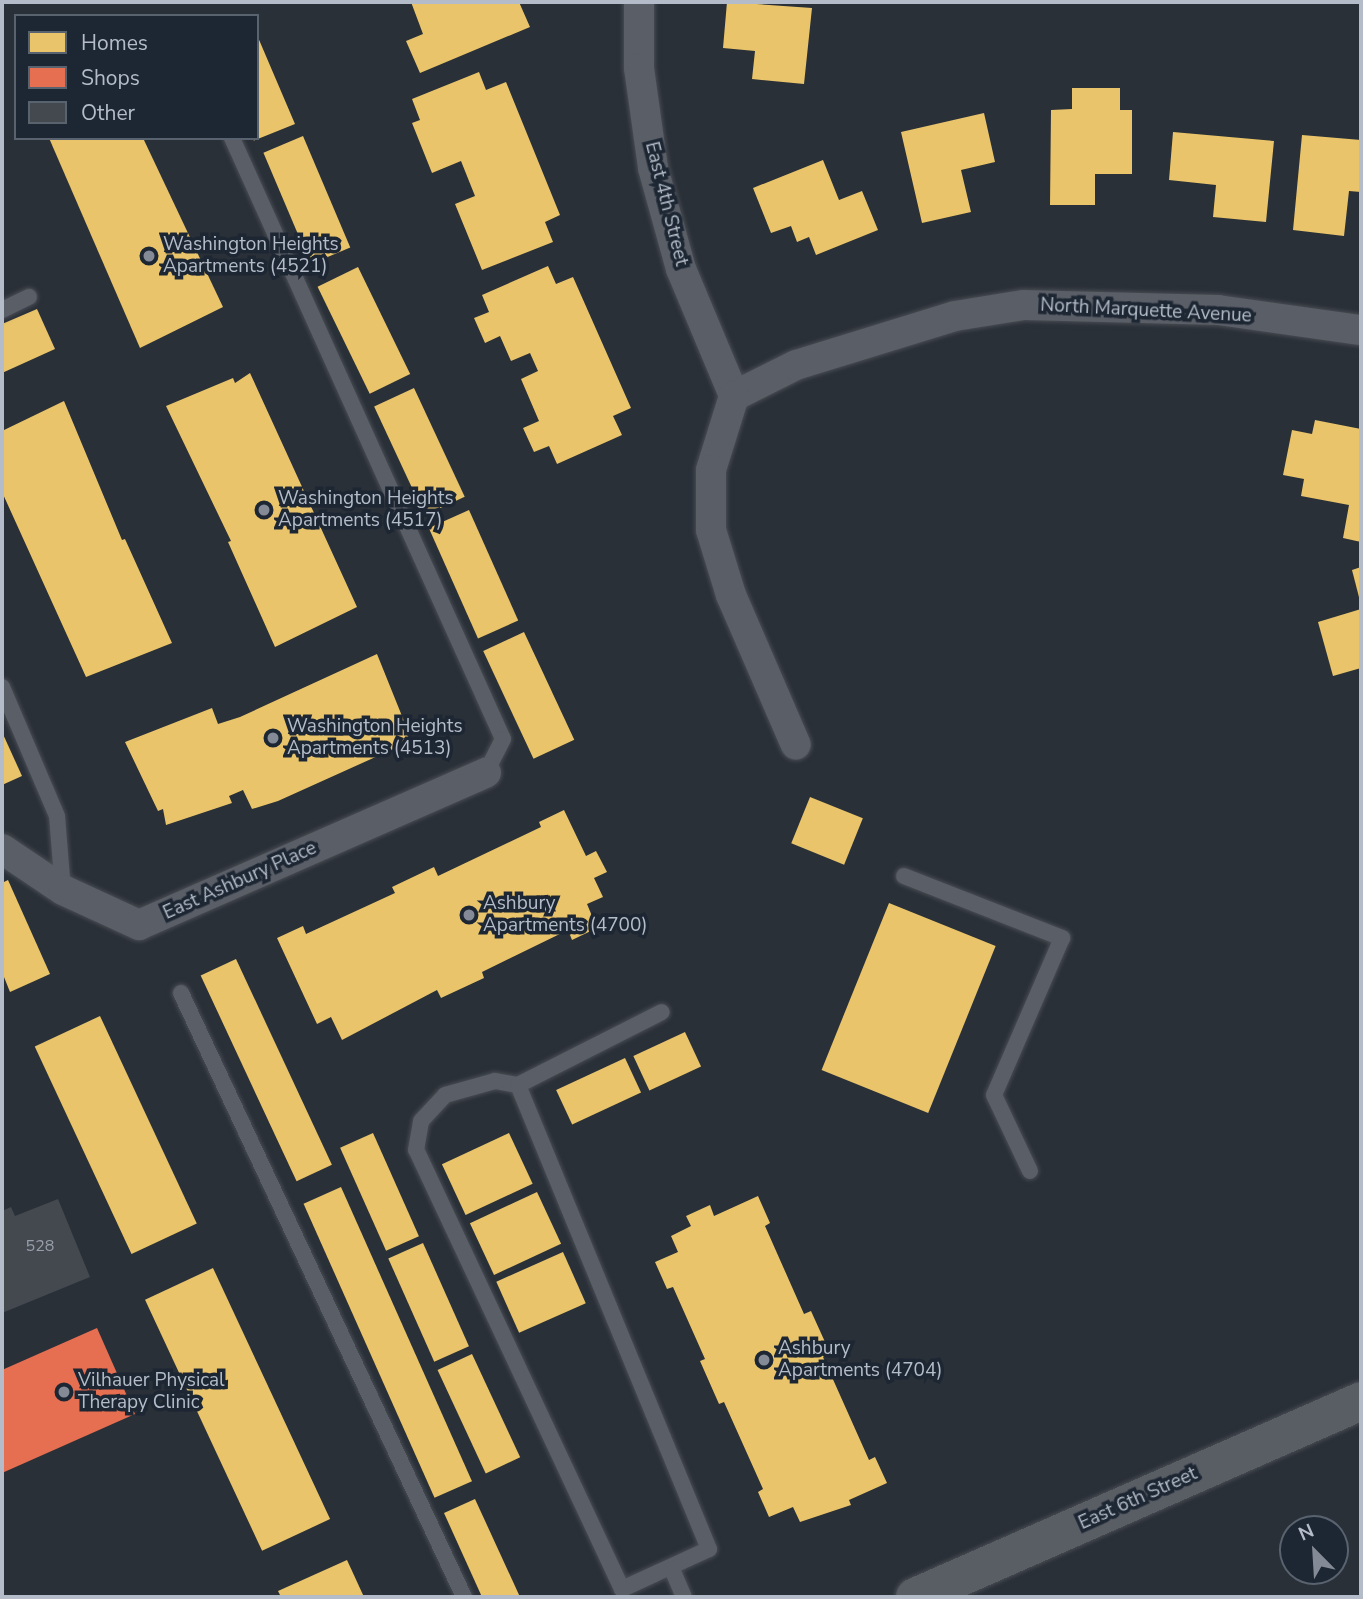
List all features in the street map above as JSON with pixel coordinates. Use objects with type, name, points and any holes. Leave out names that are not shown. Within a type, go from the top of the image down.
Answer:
[{"type":"main road","name":"East 6th Street","points":[[915,1597],[1361,1401]]},
{"type":"street","name":"East 4th Street","points":[[639,2],[639,68],[653,168],[681,269],[734,396]]},
{"type":"street","name":"North Marquette Avenue","points":[[734,396],[810,361],[955,316],[1024,305],[1218,310],[1361,330]]},
{"type":"street","points":[[734,396],[711,470],[711,530],[732,595],[796,745]]},
{"type":"street","name":"East Ashbury Place","points":[[2,849],[63,890],[139,925],[486,773]]},
{"type":"lane","points":[[233,140],[503,739],[486,773]]},
{"type":"lane","points":[[2,310],[29,298]]},
{"type":"lane","points":[[2,687],[57,816],[63,890]]},
{"type":"lane","points":[[904,876],[1062,938],[994,1095],[1030,1171]]},
{"type":"lane","points":[[181,993],[464,1597]]},
{"type":"lane","points":[[518,1085],[709,1549],[672,1569],[622,1589],[416,1150],[421,1121],[445,1095],[495,1081],[518,1085],[662,1012]]},
{"type":"lane","points":[[672,1569],[684,1597]]},
{"type":"building: Homes","points":[[411,2],[519,2],[530,27],[420,73],[406,41],[423,34]]},
{"type":"building: Homes","points":[[727,2],[812,8],[804,84],[752,79],[755,51],[723,48]]},
{"type":"building: Homes","points":[[259,40],[295,124],[259,139]]},
{"type":"building: Homes","points":[[479,72],[486,90],[506,82],[560,215],[545,222],[553,242],[482,270],[455,204],[475,196],[461,161],[432,173],[412,123],[420,120],[412,99]]},
{"type":"building: Homes","points":[[1072,88],[1120,88],[1120,110],[1132,110],[1132,174],[1095,174],[1095,205],[1050,205],[1051,110],[1072,109]]},
{"type":"building: Homes","points":[[984,113],[995,162],[961,170],[971,212],[922,223],[901,132]]},
{"type":"building: Homes","points":[[1173,132],[1274,141],[1266,222],[1213,217],[1216,185],[1169,180]]},
{"type":"building: Homes","points":[[1302,135],[1361,140],[1361,192],[1349,191],[1344,236],[1293,230]]},
{"type":"building: Homes","points":[[303,136],[350,247],[311,264],[263,153]]},
{"type":"building: Homes","name":"Washington Heights Apartments (4521)","points":[[50,140],[144,140],[223,307],[140,348]]},
{"type":"building: Homes","points":[[823,160],[839,200],[862,191],[878,230],[816,255],[809,237],[797,242],[791,226],[771,233],[753,188]]},
{"type":"building: Homes","points":[[548,266],[556,284],[573,277],[631,408],[613,416],[622,435],[557,464],[549,446],[534,452],[523,428],[539,421],[521,379],[538,371],[530,353],[511,361],[500,336],[485,343],[474,318],[489,312],[482,295]]},
{"type":"building: Homes","points":[[358,267],[410,374],[370,394],[318,287]]},
{"type":"building: Homes","points":[[37,309],[55,349],[2,373],[2,324]]},
{"type":"building: Homes","name":"Washington Heights Apartments (4517)","points":[[250,373],[357,607],[275,647],[228,542],[231,541],[166,406],[233,378],[235,383]]},
{"type":"building: Homes","points":[[414,388],[465,497],[425,515],[374,407]]},
{"type":"building: Homes","points":[[64,401],[122,540],[125,539],[172,643],[86,677],[2,492],[2,431]]},
{"type":"building: Homes","points":[[1315,420],[1361,429],[1361,542],[1343,538],[1349,505],[1301,496],[1304,479],[1283,475],[1292,430],[1312,434]]},
{"type":"building: Homes","points":[[469,510],[518,621],[478,638],[429,528]]},
{"type":"building: Homes","points":[[1361,567],[1361,601],[1360,601],[1352,570]]},
{"type":"building: Homes","points":[[1361,609],[1361,668],[1333,676],[1318,622]]},
{"type":"building: Homes","points":[[524,632],[574,740],[534,759],[483,651]]},
{"type":"building: Homes","name":"Washington Heights Apartments (4513)","points":[[377,654],[404,721],[399,723],[411,741],[278,801],[252,809],[243,790],[229,796],[232,803],[166,825],[163,809],[158,811],[125,742],[212,708],[218,724],[240,717]]},
{"type":"building: Homes","points":[[2,732],[22,776],[2,785]]},
{"type":"building: Homes","points":[[810,797],[863,818],[844,865],[791,843]]},
{"type":"building: Homes","name":"Ashbury Apartments (4700)","points":[[564,810],[586,856],[596,851],[607,872],[594,878],[603,897],[587,904],[597,928],[572,940],[568,930],[482,972],[484,978],[441,998],[437,990],[342,1040],[331,1017],[317,1024],[277,938],[303,926],[306,934],[395,893],[392,887],[434,867],[438,876],[541,827],[539,822]]},
{"type":"building: Homes","points":[[8,880],[50,974],[10,992],[2,972],[2,883]]},
{"type":"building: Homes","points":[[889,903],[996,946],[928,1113],[822,1070]]},
{"type":"building: Homes","points":[[236,959],[332,1165],[297,1181],[201,975]]},
{"type":"building: Homes","points":[[100,1016],[197,1224],[132,1254],[35,1046]]},
{"type":"building: Homes","points":[[685,1032],[701,1066],[649,1091],[633,1056]]},
{"type":"building: Homes","points":[[625,1058],[641,1092],[572,1125],[556,1090]]},
{"type":"building: Homes","points":[[373,1133],[419,1236],[386,1251],[340,1148]]},
{"type":"building: Homes","points":[[509,1133],[533,1184],[466,1215],[442,1164]]},
{"type":"building: Homes","points":[[341,1187],[472,1481],[435,1498],[304,1204]]},
{"type":"building: Homes","points":[[537,1192],[561,1244],[494,1275],[470,1223]]},
{"type":"building: Homes","name":"Ashbury Apartments (4704)","points":[[758,1196],[770,1223],[765,1226],[804,1314],[811,1311],[830,1353],[823,1357],[869,1460],[875,1457],[887,1483],[849,1500],[851,1505],[800,1522],[793,1507],[769,1517],[758,1492],[763,1489],[724,1402],[719,1404],[700,1361],[705,1359],[673,1287],[667,1289],[655,1262],[678,1252],[671,1236],[691,1226],[686,1216],[710,1205],[714,1216]]},
{"type":"building: Homes","points":[[423,1243],[469,1346],[434,1362],[388,1258]]},
{"type":"building: Homes","points":[[563,1252],[586,1303],[519,1333],[496,1282]]},
{"type":"building: Homes","points":[[213,1268],[330,1519],[262,1551],[145,1300]]},
{"type":"building: Homes","points":[[472,1354],[520,1457],[486,1473],[438,1370]]},
{"type":"building: Homes","points":[[475,1499],[520,1597],[482,1597],[444,1513]]},
{"type":"building: Homes","points":[[347,1560],[364,1597],[281,1597],[278,1591]]},
{"type":"building: Shops","name":"Vilhauer Physical Therapy Clinic","points":[[97,1328],[135,1414],[2,1473],[2,1370]]},
{"type":"building: Other","points":[[58,1199],[90,1277],[2,1313],[2,1211],[11,1207],[15,1216]]},
{"type":"place","name":"Washington Heights Apartments (4521)","points":[[149,256]]},
{"type":"place","name":"Washington Heights Apartments (4517)","points":[[264,510]]},
{"type":"place","name":"Washington Heights Apartments (4513)","points":[[273,738]]},
{"type":"place","name":"Ashbury Apartments (4700)","points":[[469,915]]},
{"type":"place","name":"Ashbury Apartments (4704)","points":[[764,1360]]},
{"type":"place","name":"Vilhauer Physical Therapy Clinic","points":[[64,1392]]}]
